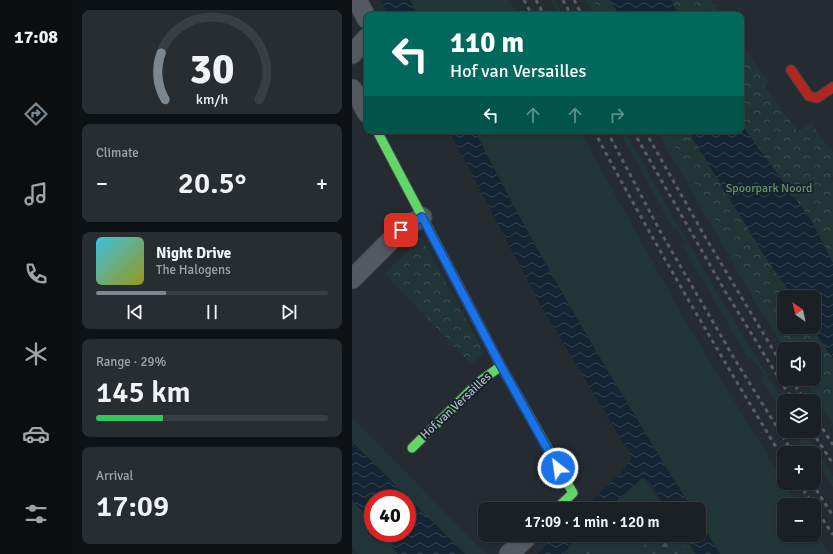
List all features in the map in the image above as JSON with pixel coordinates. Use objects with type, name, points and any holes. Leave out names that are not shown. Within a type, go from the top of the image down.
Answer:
[{"type":"street","points":[[357,0],[364,13]]},
{"type":"street","points":[[352,54],[364,41]]},
{"type":"street","points":[[790,70],[809,96],[817,98],[833,86]]},
{"type":"street","points":[[352,89],[364,107]]},
{"type":"street","name":"Hof van Versailles","points":[[379,134],[501,366],[573,493],[563,502]]},
{"type":"street","points":[[352,278],[401,230],[422,217]]},
{"type":"street","name":"Hof van Versailles","points":[[412,448],[479,382],[501,366]]},
{"type":"street","points":[[509,554],[522,542]]},
{"type":"green space","points":[[410,0],[510,0],[516,12],[416,12]]},
{"type":"green space","points":[[550,0],[555,0],[561,12],[556,12]]},
{"type":"green space","points":[[586,0],[610,0],[617,12],[592,12]]},
{"type":"green space","points":[[593,0],[711,0],[720,12],[599,12]]},
{"type":"green space","name":"Spoorpark Noord","points":[[744,47],[768,81],[764,86],[798,132],[811,123],[833,153],[833,176],[830,178],[833,182],[833,413],[816,386],[821,386],[821,342],[788,342],[782,334],[821,334],[821,290],[777,290],[777,325],[754,289],[668,134],[744,134]]},
{"type":"green space","points":[[477,134],[582,134],[686,322],[777,471],[777,490],[789,490],[794,498],[777,498],[777,542],[821,542],[821,540],[830,554],[720,554],[706,531],[706,502],[688,502],[579,323],[526,228]]},
{"type":"green space","points":[[621,134],[627,134],[703,268],[780,394],[777,394],[777,404],[761,378],[764,376],[752,358],[749,360],[682,245],[685,243],[676,228],[673,229]]},
{"type":"green space","points":[[659,134],[690,134],[780,290],[777,290],[777,334],[795,334],[807,342],[780,342],[744,283]]},
{"type":"green space","points":[[421,237],[484,352],[471,364],[385,274]]},
{"type":"green space","points":[[821,351],[833,359],[833,425],[821,407],[821,394],[813,394],[808,386],[821,386]]},
{"type":"green space","points":[[352,417],[486,554],[465,554],[416,505],[416,490],[400,490],[352,442]]},
{"type":"green space","points":[[797,438],[809,438],[814,446],[803,446]]},
{"type":"green space","points":[[821,457],[833,476],[833,488],[821,469]]},
{"type":"green space","points":[[641,479],[645,479],[660,502],[615,502]]},
{"type":"green space","points":[[650,494],[655,502],[643,502]]},
{"type":"green space","points":[[352,500],[364,513],[364,542],[388,542],[398,554],[358,554],[352,545]]},
{"type":"green space","points":[[572,542],[687,542],[695,554],[564,554]]},
{"type":"green space","points":[[644,542],[682,542],[690,554],[645,554]]},
{"type":"green space","points":[[585,543],[601,554],[576,554]]},
{"type":"water","points":[[380,0],[410,0],[416,12],[386,12]]},
{"type":"water","points":[[610,0],[671,0],[677,12],[617,12]]},
{"type":"water","points":[[744,128],[811,220],[833,263],[833,359],[816,334],[821,334],[821,290],[787,290],[764,255],[690,134],[744,134]]},
{"type":"water","points":[[451,134],[477,134],[526,228],[579,323],[688,502],[662,502],[649,481],[641,479],[615,502],[590,502],[622,472],[631,459],[629,452],[540,304]]},
{"type":"water","points":[[352,442],[400,490],[364,490],[364,513],[352,500]]},
{"type":"water","points":[[416,505],[465,554],[398,554],[388,542],[416,542]]},
{"type":"water","points":[[706,531],[720,554],[696,554],[688,542],[706,542]]},
{"type":"water","points":[[549,542],[572,542],[564,554],[537,554]]},
{"type":"railway","points":[[524,0],[530,12]]},
{"type":"railway","points":[[536,0],[542,12]]},
{"type":"railway","points":[[563,0],[569,12]]},
{"type":"railway","points":[[574,0],[580,12]]},
{"type":"railway","points":[[596,134],[687,297],[777,448]]},
{"type":"railway","points":[[609,134],[660,231],[734,358],[789,446]]},
{"type":"railway","points":[[635,134],[725,291],[789,394]]},
{"type":"railway","points":[[647,134],[704,235],[777,356]]},
{"type":"railway","points":[[795,386],[801,394]]},
{"type":"railway","points":[[821,426],[833,445]]},
{"type":"railway","points":[[816,438],[833,464]]},
{"type":"railway","points":[[803,490],[809,498]]},
{"type":"railway","points":[[816,490],[833,516]]},
{"type":"railway","points":[[821,517],[833,535]]},
{"type":"traffic: fast","points":[[379,134],[501,366],[573,493],[563,502]]},
{"type":"traffic: fast","points":[[412,448],[479,382],[501,366]]},
{"type":"traffic: jam","points":[[791,70],[809,96],[817,98],[833,87]]},
{"type":"route","points":[[401,230],[422,217],[501,366],[558,468]]}]
